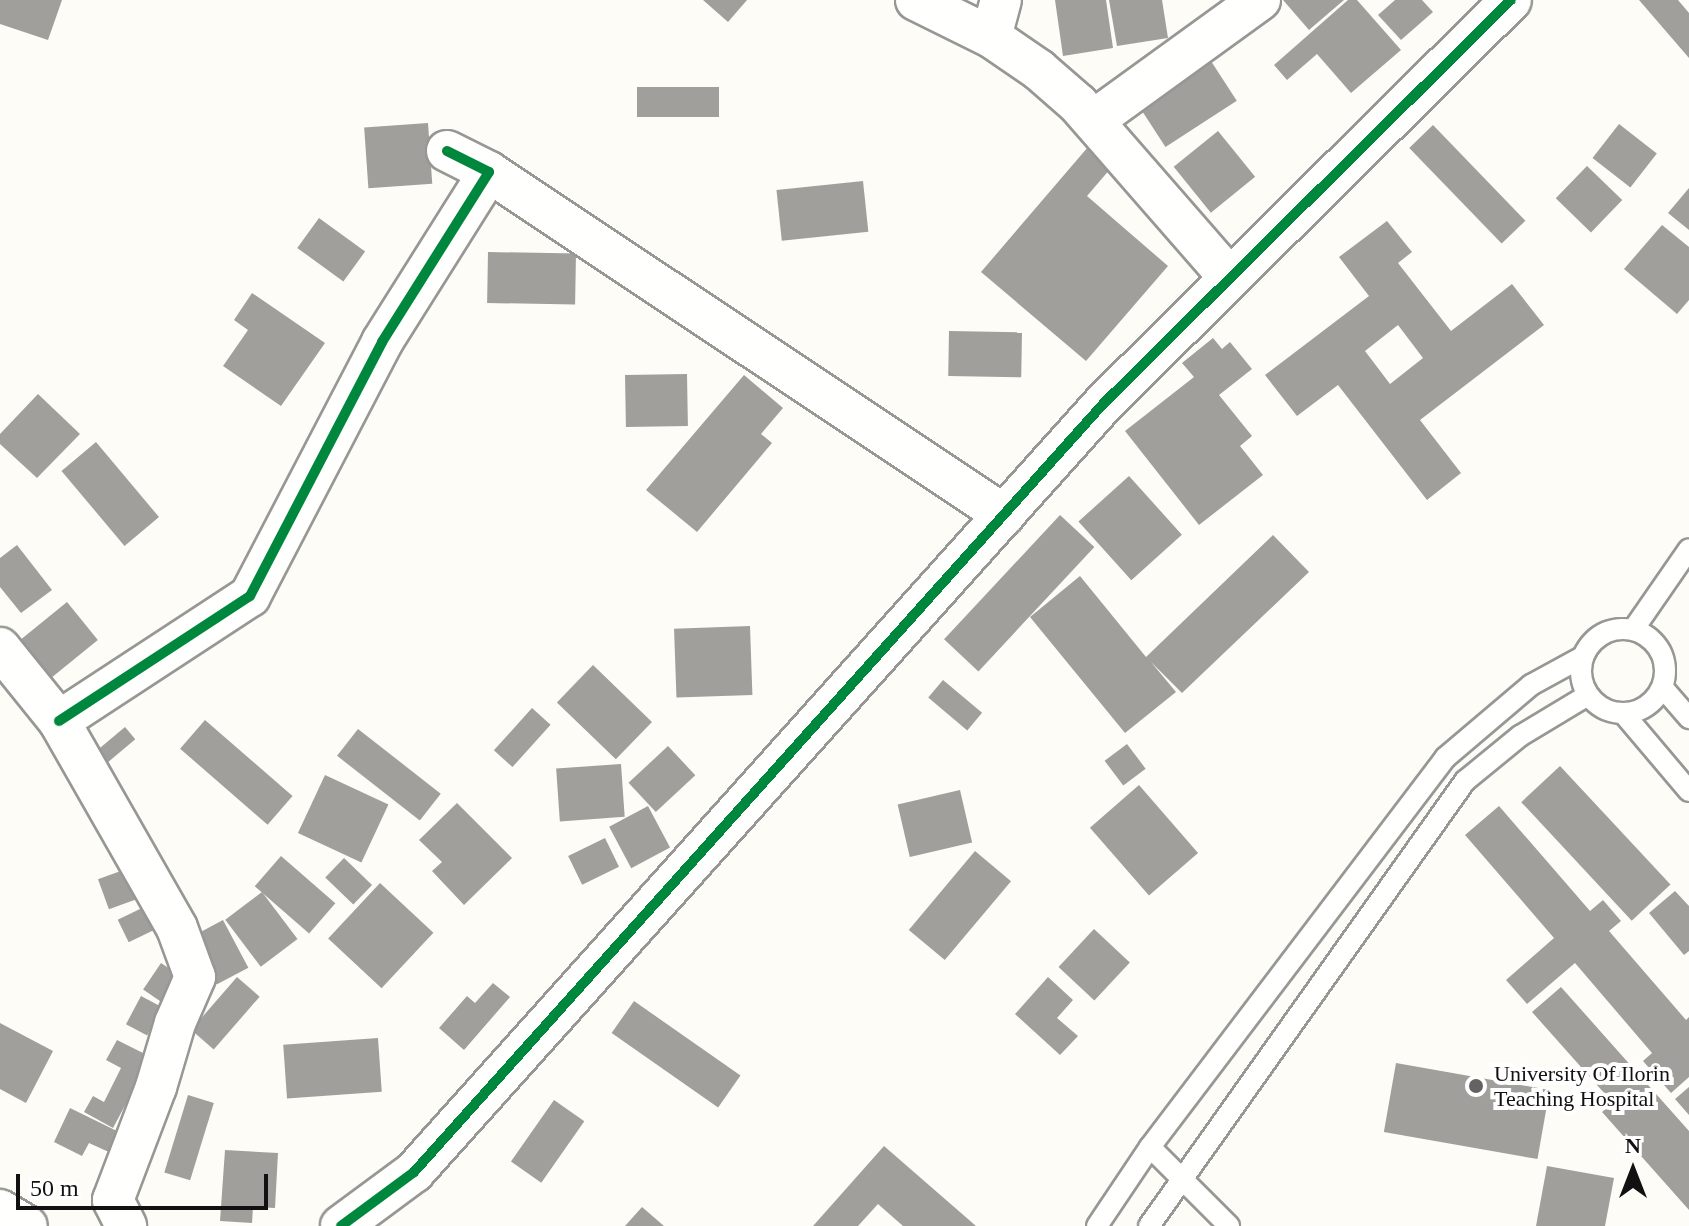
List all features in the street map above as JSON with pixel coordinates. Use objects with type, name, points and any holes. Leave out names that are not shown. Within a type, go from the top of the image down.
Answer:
[{"type":"street","points":[[916,0],[996,19],[1039,70],[1094,120],[1230,278]]},
{"type":"street","points":[[1094,120],[1260,0]]},
{"type":"street","points":[[341,1226],[414,1172],[1105,402],[1511,0]]},
{"type":"street","points":[[447,151],[489,172],[1004,515]]},
{"type":"street","points":[[59,721],[250,596],[382,342],[489,172]]},
{"type":"street","points":[[0,648],[59,721],[177,928],[195,977],[175,1023],[156,1087],[113,1200],[126,1226]]},
{"type":"street","points":[[0,1210],[27,1226]]},
{"type":"lane","points":[[1633,630],[1689,549]]},
{"type":"lane","points":[[1097,1226],[1150,1147],[1445,758],[1531,685],[1584,656],[1603,634],[1617,629],[1633,630],[1658,646],[1664,660],[1663,688],[1655,700],[1623,713]]},
{"type":"lane","points":[[1584,656],[1581,670],[1588,695],[1599,706],[1623,713],[1689,791]]},
{"type":"lane","points":[[1663,688],[1689,718]]},
{"type":"lane","points":[[1149,1226],[1181,1176],[1465,781],[1520,736],[1588,695]]},
{"type":"lane","points":[[1150,1147],[1229,1226]]},
{"type":"building","points":[[0,0],[62,0],[48,40],[0,24]]},
{"type":"building","points":[[703,0],[747,0],[728,22]]},
{"type":"building","points":[[1055,0],[1106,0],[1113,48],[1063,56]]},
{"type":"building","points":[[1109,0],[1162,0],[1168,38],[1117,46]]},
{"type":"building","points":[[1283,0],[1344,0],[1309,30]]},
{"type":"building","points":[[1348,0],[1357,0],[1401,50],[1351,93],[1317,54],[1287,80],[1274,65]]},
{"type":"building","points":[[1395,0],[1422,0],[1433,12],[1401,40],[1378,15]]},
{"type":"building","points":[[1639,0],[1678,0],[1689,13],[1689,58]]},
{"type":"building","points":[[1209,58],[1237,101],[1165,147],[1138,104]]},
{"type":"building","points":[[637,87],[719,87],[719,117],[637,117]]},
{"type":"building","points":[[428,123],[432,184],[368,188],[364,127]]},
{"type":"building","points":[[1619,124],[1657,154],[1630,187],[1593,158]]},
{"type":"building","points":[[1433,125],[1525,221],[1502,244],[1409,148]]},
{"type":"building","points":[[1218,131],[1255,177],[1211,213],[1174,167]]},
{"type":"building","points":[[1088,147],[1111,168],[1087,196],[1168,266],[1086,361],[981,272]]},
{"type":"building","points":[[1587,166],[1622,200],[1591,232],[1556,198]]},
{"type":"building","points":[[863,181],[868,232],[782,241],[776,190]]},
{"type":"building","points":[[1689,188],[1689,230],[1668,213]]},
{"type":"building","points":[[319,218],[365,252],[343,281],[297,248]]},
{"type":"building","points":[[1387,221],[1412,252],[1398,263],[1451,331],[1512,284],[1544,325],[1420,420],[1461,473],[1427,500],[1338,385],[1297,416],[1265,375],[1369,296],[1339,257]],"holes":[[[1398,325],[1423,358],[1390,384],[1365,351]]]},
{"type":"building","points":[[1662,225],[1689,247],[1689,300],[1677,314],[1624,269]]},
{"type":"building","points":[[488,252],[576,254],[575,305],[487,303]]},
{"type":"building","points":[[252,293],[325,343],[281,406],[223,366],[248,330],[234,320]]},
{"type":"building","points":[[949,331],[1022,332],[1021,377],[948,376]]},
{"type":"building","points":[[1213,338],[1222,349],[1230,342],[1252,369],[1219,395],[1252,436],[1240,446],[1263,475],[1199,525],[1125,431],[1194,377],[1182,363]]},
{"type":"building","points":[[687,374],[688,426],[626,427],[625,375]]},
{"type":"building","points":[[744,375],[783,408],[761,434],[772,443],[697,532],[646,490]]},
{"type":"building","points":[[38,394],[80,434],[37,478],[0,444],[0,434]]},
{"type":"building","points":[[96,442],[159,517],[125,546],[62,471]]},
{"type":"building","points":[[1129,476],[1182,535],[1131,580],[1078,522]]},
{"type":"building","points":[[1060,515],[1094,547],[978,671],[944,639]]},
{"type":"building","points":[[1273,535],[1309,572],[1182,693],[1151,662],[1176,692],[1125,733],[1030,617],[1080,576],[1146,657]]},
{"type":"building","points":[[17,545],[52,590],[21,613],[0,587],[0,558]]},
{"type":"building","points":[[67,602],[98,640],[50,678],[20,640]]},
{"type":"building","points":[[750,626],[752,695],[676,698],[674,629]]},
{"type":"building","points":[[593,665],[652,722],[616,759],[557,702]]},
{"type":"building","points":[[943,680],[982,713],[967,730],[928,698]]},
{"type":"building","points":[[532,708],[551,725],[512,767],[494,750]]},
{"type":"building","points":[[205,720],[293,796],[268,825],[180,749]]},
{"type":"building","points":[[125,727],[135,739],[105,764],[95,752]]},
{"type":"building","points":[[358,729],[441,794],[420,820],[337,756]]},
{"type":"building","points":[[1127,744],[1146,769],[1123,786],[1105,761]]},
{"type":"building","points":[[668,746],[695,775],[656,812],[629,783]]},
{"type":"building","points":[[621,764],[625,817],[560,821],[556,769]]},
{"type":"building","points":[[1560,766],[1670,884],[1632,921],[1521,802]]},
{"type":"building","points":[[325,775],[388,805],[361,863],[298,833]]},
{"type":"building","points":[[1139,785],[1198,853],[1149,896],[1090,828]]},
{"type":"building","points":[[960,790],[972,843],[910,857],[898,804]]},
{"type":"building","points":[[457,803],[512,858],[464,905],[432,871],[442,862],[419,840]]},
{"type":"building","points":[[648,806],[670,847],[631,868],[609,827]]},
{"type":"building","points":[[1499,806],[1590,911],[1603,900],[1621,921],[1609,931],[1686,1020],[1689,1017],[1689,1077],[1671,1093],[1643,1061],[1652,1053],[1575,963],[1527,1004],[1506,980],[1554,938],[1465,835]]},
{"type":"building","points":[[605,838],[619,867],[582,885],[568,856]]},
{"type":"building","points":[[975,851],[1011,881],[945,960],[909,930]]},
{"type":"building","points":[[281,856],[335,903],[309,933],[255,886]]},
{"type":"building","points":[[344,858],[372,885],[353,905],[325,877]]},
{"type":"building","points":[[129,868],[140,898],[109,909],[98,879]]},
{"type":"building","points":[[380,883],[433,933],[382,988],[328,939]]},
{"type":"building","points":[[1675,891],[1689,906],[1689,951],[1684,955],[1649,913]]},
{"type":"building","points":[[262,892],[298,939],[261,967],[225,920]]},
{"type":"building","points":[[142,908],[153,930],[129,942],[118,920]]},
{"type":"building","points":[[223,920],[248,968],[217,985],[191,937]]},
{"type":"building","points":[[1094,929],[1130,962],[1094,1000],[1059,967]]},
{"type":"building","points":[[161,963],[180,976],[162,1002],[143,990]]},
{"type":"building","points":[[237,977],[260,997],[214,1050],[191,1030]]},
{"type":"building","points":[[1048,977],[1073,1000],[1057,1018],[1078,1036],[1060,1055],[1015,1014]]},
{"type":"building","points":[[493,983],[510,997],[464,1050],[439,1028],[467,996],[475,1003]]},
{"type":"building","points":[[1561,987],[1689,1131],[1689,1210],[1602,1112],[1613,1103],[1532,1012]]},
{"type":"building","points":[[141,996],[162,1007],[147,1036],[126,1024]]},
{"type":"building","points":[[634,1001],[740,1076],[718,1108],[612,1033]]},
{"type":"building","points":[[0,1023],[53,1051],[26,1103],[0,1089]]},
{"type":"building","points":[[378,1038],[382,1092],[287,1098],[283,1045]]},
{"type":"building","points":[[117,1040],[151,1057],[113,1128],[84,1112],[93,1096],[104,1102],[121,1068],[106,1060]]},
{"type":"building","points":[[1396,1063],[1550,1090],[1537,1159],[1384,1132]]},
{"type":"building","points":[[1689,1087],[1689,1115],[1675,1099]]},
{"type":"building","points":[[188,1095],[214,1103],[190,1180],[164,1172]]},
{"type":"building","points":[[554,1100],[584,1121],[541,1183],[511,1161]]},
{"type":"building","points":[[70,1108],[121,1133],[111,1153],[89,1143],[82,1156],[54,1142]]},
{"type":"building","points":[[884,1146],[976,1226],[903,1226],[878,1204],[858,1226],[813,1226]]},
{"type":"building","points":[[225,1150],[278,1153],[275,1208],[253,1207],[252,1223],[220,1221]]},
{"type":"building","points":[[1547,1166],[1614,1178],[1605,1226],[1536,1226]]},
{"type":"building","points":[[642,1207],[664,1226],[625,1226]]},
{"type":"cycle path","points":[[341,1226],[414,1172],[1105,402],[1511,0]]},
{"type":"cycle path","points":[[59,721],[250,596],[382,342],[489,172],[447,151]]},
{"type":"place","name":"University Of Ilorin Teaching Hospital","points":[[1476,1086]]}]
